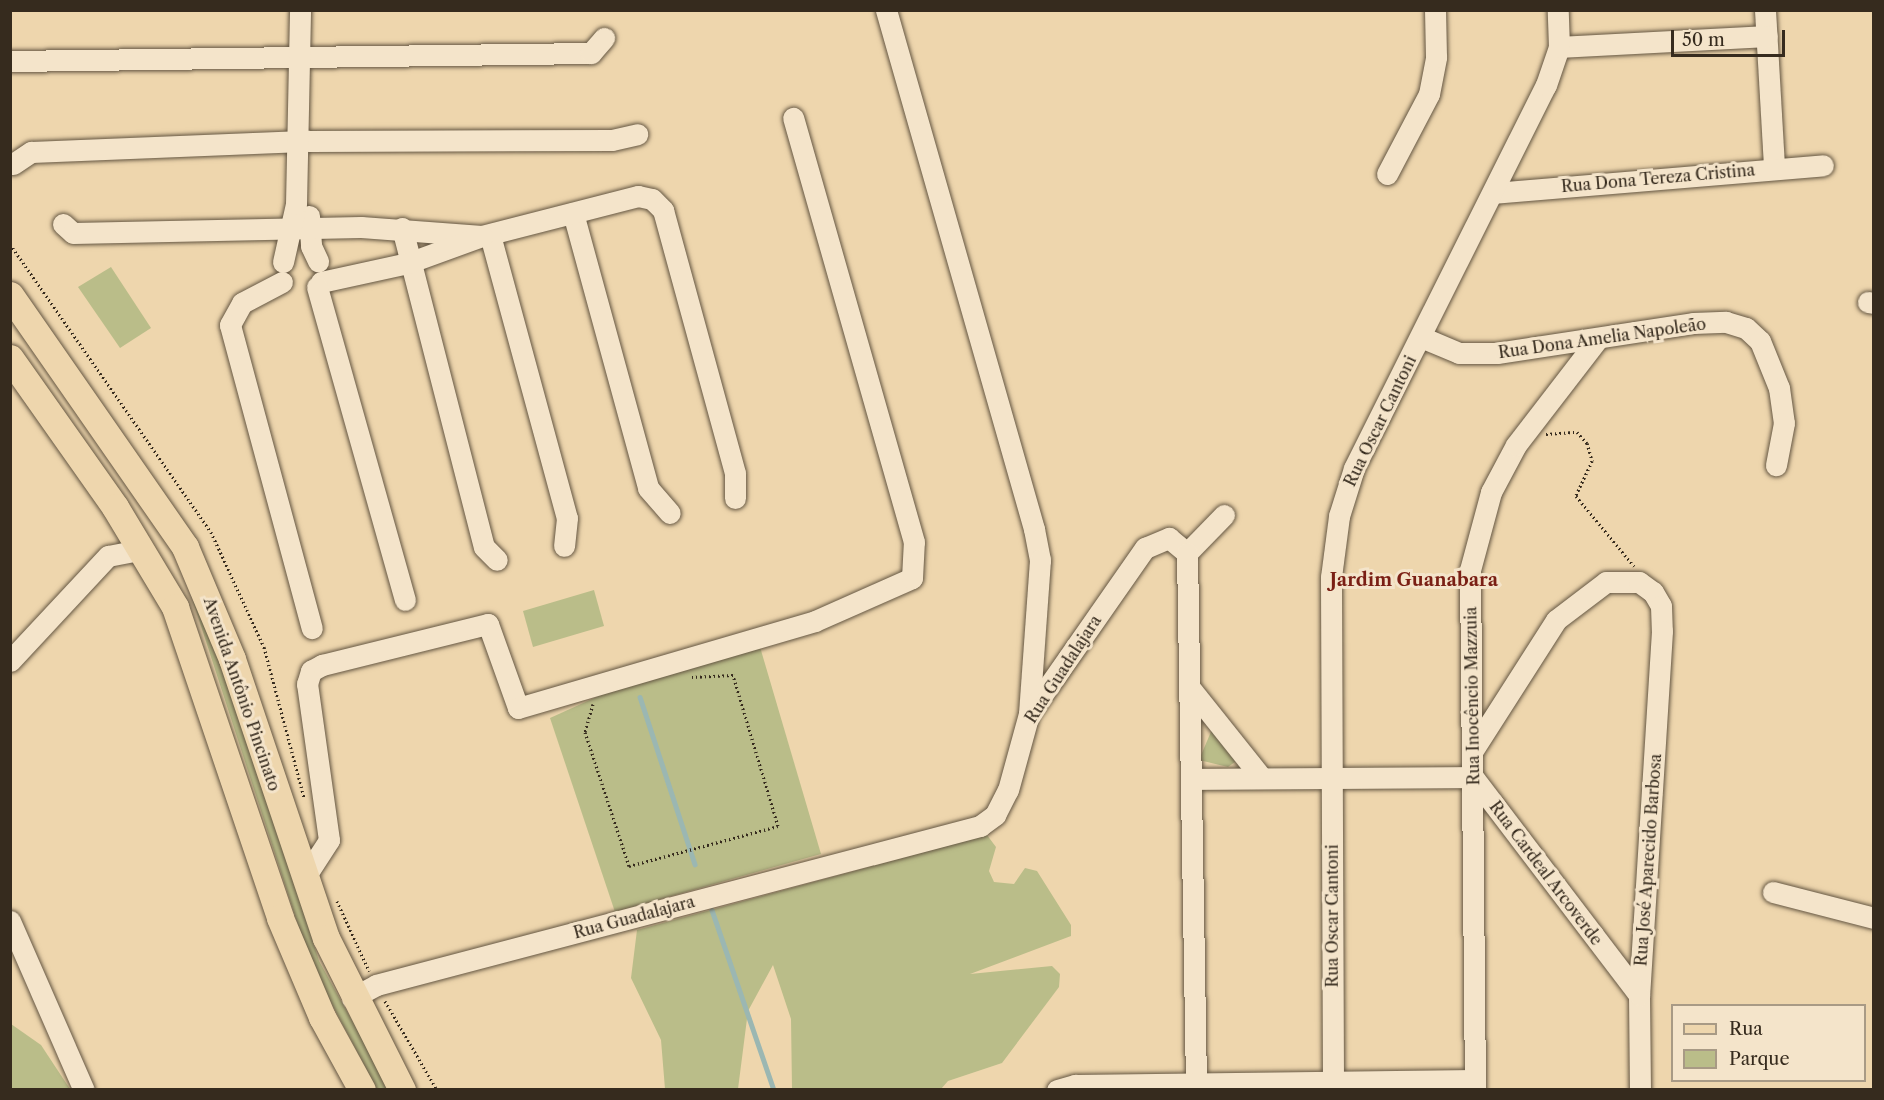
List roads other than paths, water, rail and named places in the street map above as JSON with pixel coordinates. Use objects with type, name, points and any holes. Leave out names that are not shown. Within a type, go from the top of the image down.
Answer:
[{"type":"main road","name":"Avenida Antônio Pincinato","points":[[10,295],[113,440],[184,547],[232,659],[305,877],[352,998],[402,1089]]},
{"type":"main road","name":"Avenida Antônio Pincinato","points":[[10,358],[62,430],[175,607],[280,918],[322,1017],[362,1089]]},
{"type":"main road","points":[[62,430],[96,449],[113,440]]},
{"type":"main road","points":[[140,550],[184,547]]},
{"type":"street","points":[[300,10],[304,55]]},
{"type":"street","points":[[309,10],[304,55],[303,143],[309,228],[319,277],[405,600]]},
{"type":"street","points":[[886,10],[1034,529],[1040,560],[1029,714]]},
{"type":"street","points":[[1387,174],[1429,94],[1436,57],[1436,10]]},
{"type":"street","name":"Rua Oscar Cantoni","points":[[1333,1080],[1331,578],[1339,516],[1354,468],[1493,193],[1559,47],[1558,10]]},
{"type":"street","points":[[1765,10],[1774,167]]},
{"type":"street","points":[[1559,47],[1767,36]]},
{"type":"street","points":[[10,61],[304,55],[591,53],[604,38]]},
{"type":"street","points":[[305,877],[329,840],[310,717],[311,671],[488,624],[518,708],[814,621],[912,578],[914,542],[793,118]]},
{"type":"street","points":[[13,164],[31,152],[303,143],[612,140],[637,134]]},
{"type":"street","points":[[303,143],[296,204],[287,232],[282,272],[298,295],[319,277],[408,263],[486,235],[638,196],[652,199],[663,210],[735,473],[735,498]]},
{"type":"street","name":"Rua Dona Tereza Cristina","points":[[1493,193],[1774,167],[1823,165]]},
{"type":"street","points":[[573,213],[648,488],[670,513]]},
{"type":"street","points":[[63,224],[73,233],[287,232],[309,228],[402,228],[486,235]]},
{"type":"street","points":[[402,228],[408,263],[484,547],[497,560]]},
{"type":"street","points":[[486,235],[567,518],[564,546]]},
{"type":"street","points":[[312,628],[230,326],[242,303],[282,272],[300,252],[319,277]]},
{"type":"street","name":"Rua Dona Amelia Napoleão","points":[[1421,337],[1459,353],[1597,340],[1693,323],[1726,321],[1746,328],[1760,341],[1779,388],[1784,423],[1776,465]]},
{"type":"street","name":"Rua Inocêncio Mazzuia","points":[[1475,1085],[1470,570],[1491,492],[1531,425],[1597,340]]},
{"type":"street","points":[[1196,1082],[1187,552],[1224,515]]},
{"type":"street","name":"Rua Guadalajara","points":[[352,998],[376,985],[980,826],[995,815],[1008,790],[1029,714],[1145,548],[1169,538],[1187,552]]},
{"type":"street","points":[[10,661],[108,556],[140,550]]},
{"type":"street","name":"Rua José Aparecido Barbosa","points":[[1473,750],[1556,621],[1606,582],[1639,582],[1661,606],[1662,631],[1639,995],[1640,1089]]},
{"type":"street","points":[[1190,688],[1261,777]]},
{"type":"street","points":[[1191,779],[1473,777]]},
{"type":"street","name":"Rua Cardeal Arcoverde","points":[[1473,777],[1639,995]]},
{"type":"street","points":[[1773,892],[1874,918]]},
{"type":"street","points":[[10,921],[84,1089]]},
{"type":"street","points":[[1066,1087],[1333,1080],[1475,1085]]},
{"type":"waterway","points":[[640,697],[695,864]]},
{"type":"waterway","points":[[712,910],[774,1090]]},
{"type":"district","name":"Jardim Guanabara","points":[[1414,580]]}]
